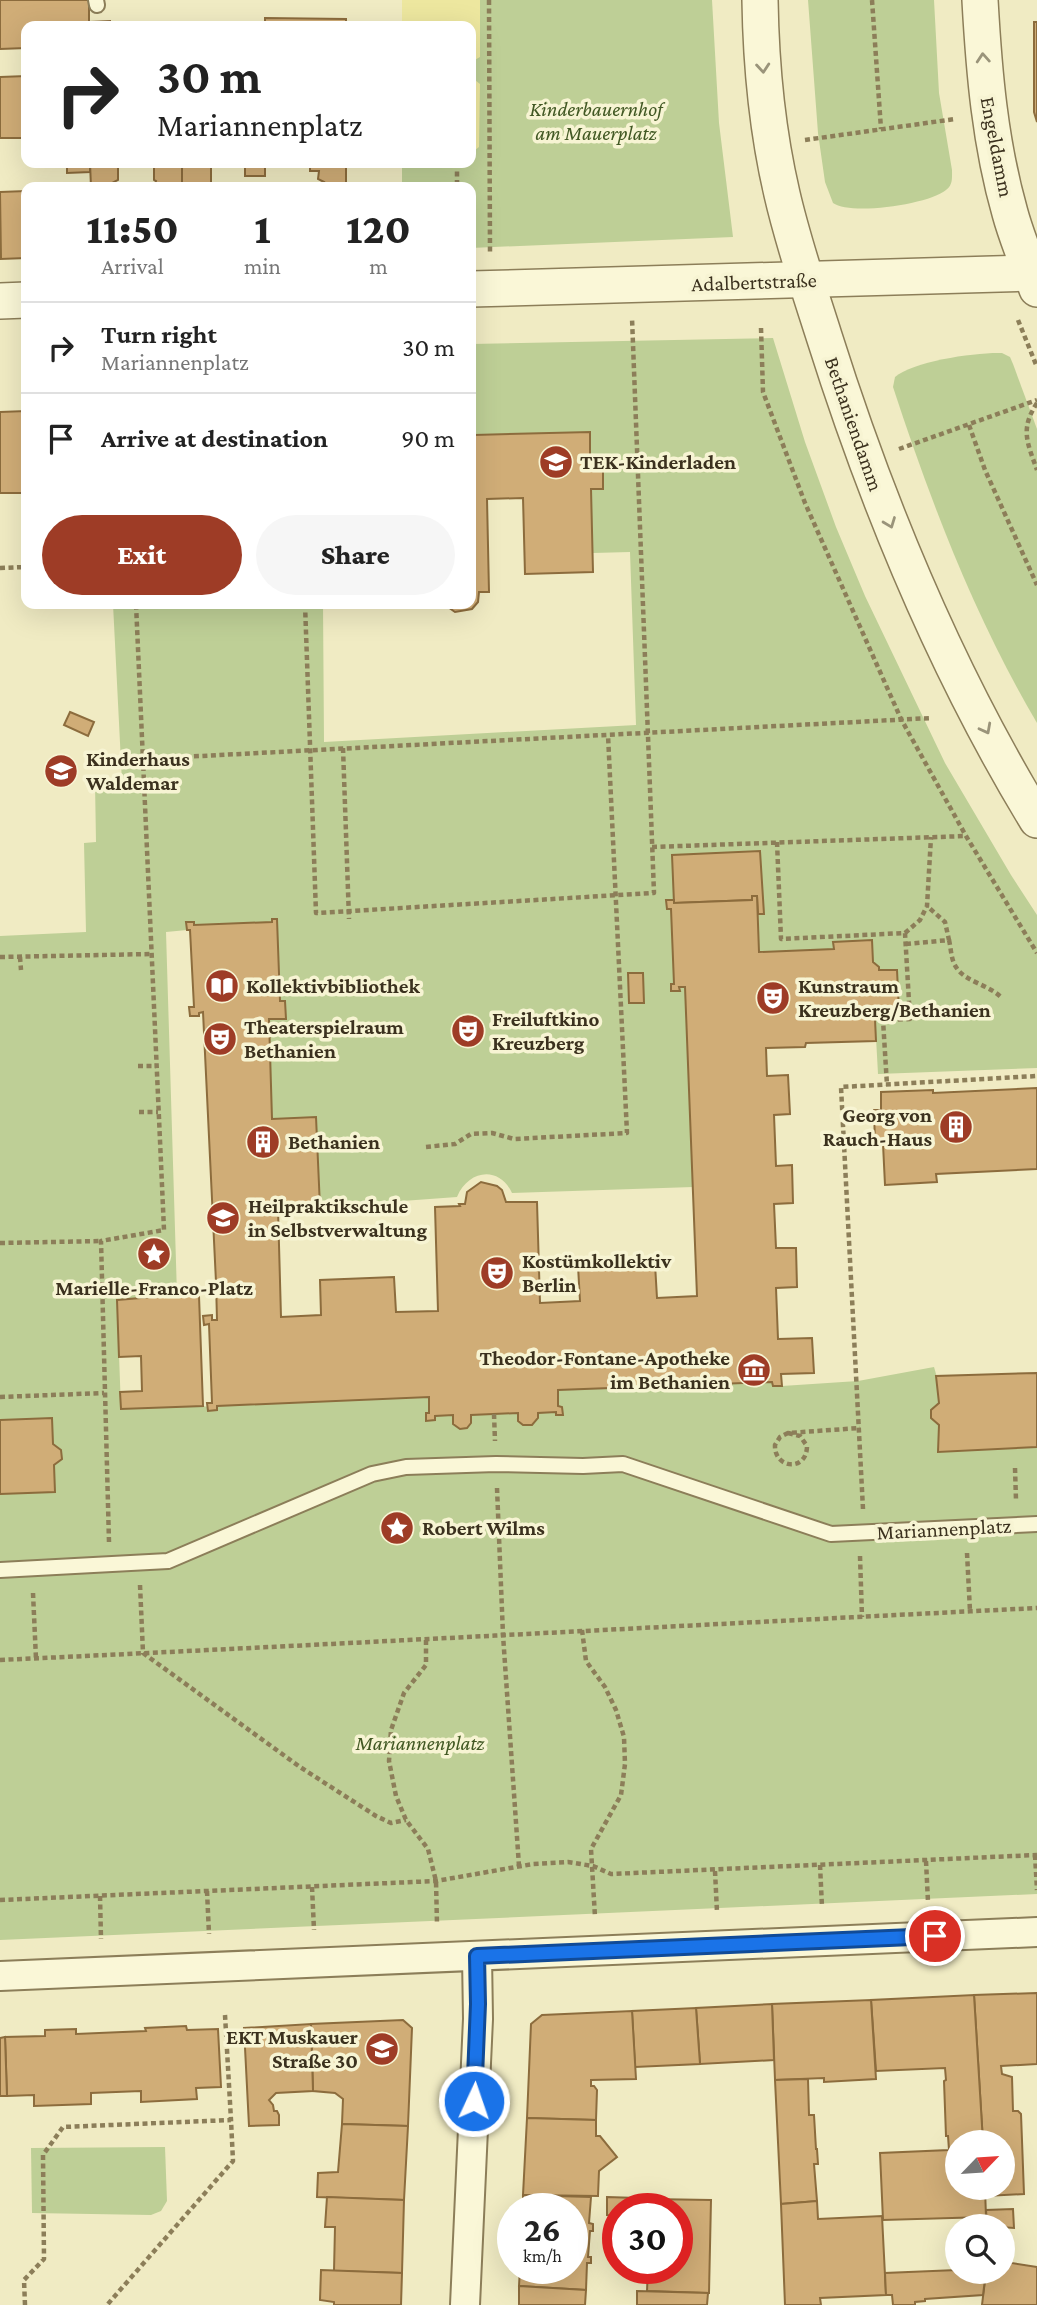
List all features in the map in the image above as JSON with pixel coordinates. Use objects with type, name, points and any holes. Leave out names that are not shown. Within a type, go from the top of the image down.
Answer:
[{"type":"street","name":"Bethaniendamm","points":[[760,0],[765,94],[782,193],[806,281],[852,426],[896,538],[970,698],[1037,820]]},
{"type":"street","name":"Engeldamm","points":[[980,0],[989,115],[1009,211],[1035,278]]},
{"type":"street","name":"Adalbertstraße","points":[[476,289],[1035,278]]},
{"type":"street","points":[[0,301],[21,300]]},
{"type":"street","points":[[0,1976],[1037,1932]]},
{"type":"street","points":[[465,2305],[478,2019],[477,1956]]},
{"type":"lane","name":"Mariannenplatz","points":[[0,1570],[168,1561],[372,1474],[419,1466],[624,1464],[831,1534],[1037,1524]]},
{"type":"path","points":[[489,0],[490,255]]},
{"type":"path","points":[[872,0],[881,129]]},
{"type":"path","points":[[826,137],[943,120]]},
{"type":"path","points":[[305,609],[316,913],[654,893],[631,286]]},
{"type":"path","points":[[1018,320],[1037,367]]},
{"type":"path","points":[[761,328],[763,392],[805,503],[901,719],[965,836],[1037,953]]},
{"type":"path","points":[[914,444],[1037,402]]},
{"type":"path","points":[[1037,402],[1028,416],[1026,428],[1027,446],[1037,470]]},
{"type":"path","points":[[969,425],[985,470],[1037,585]]},
{"type":"path","points":[[0,568],[21,567]]},
{"type":"path","points":[[0,1244],[101,1241],[164,1230],[136,609]]},
{"type":"path","points":[[143,759],[932,718]]},
{"type":"path","points":[[426,1147],[455,1144],[471,1135],[492,1133],[514,1139],[627,1133],[608,734]]},
{"type":"path","points":[[342,748],[349,919]]},
{"type":"path","points":[[652,847],[965,836]]},
{"type":"path","points":[[777,842],[781,939],[905,933],[920,920],[927,906],[931,837]]},
{"type":"path","points":[[927,906],[945,922],[955,967],[967,978],[992,988],[1002,998]]},
{"type":"path","points":[[887,1085],[883,1020],[910,1019],[905,933]]},
{"type":"path","points":[[906,944],[948,940]]},
{"type":"path","points":[[0,957],[151,954]]},
{"type":"path","points":[[20,957],[21,970]]},
{"type":"path","points":[[138,1066],[156,1066]]},
{"type":"path","points":[[859,1534],[864,1513],[841,1087],[1037,1076]]},
{"type":"path","points":[[139,1112],[158,1112]]},
{"type":"path","points":[[101,1241],[110,1563]]},
{"type":"path","points":[[0,1397],[104,1393]]},
{"type":"path","points":[[788,1433],[796,1434],[806,1442],[805,1457],[797,1464],[782,1462],[776,1454],[777,1441],[788,1433],[860,1428]]},
{"type":"path","points":[[1015,1468],[1017,1525]]},
{"type":"path","points":[[967,1554],[970,1611]]},
{"type":"path","points":[[500,1555],[519,1866]]},
{"type":"path","points":[[860,1560],[862,1617]]},
{"type":"path","points":[[140,1586],[143,1653]]},
{"type":"path","points":[[33,1592],[36,1659]]},
{"type":"path","points":[[0,1660],[1037,1608]]},
{"type":"path","points":[[582,1630],[586,1661],[611,1699],[624,1737],[625,1764],[621,1795],[592,1849],[596,1917]]},
{"type":"path","points":[[426,1640],[426,1665],[404,1693],[391,1730],[389,1760],[396,1796],[406,1820],[428,1849],[436,1881],[438,1924]]},
{"type":"path","points":[[143,1653],[300,1767],[376,1816],[391,1822],[406,1820]]},
{"type":"path","points":[[0,1900],[436,1881],[519,1866],[568,1862],[593,1866],[611,1874],[1036,1855],[1037,1890]]},
{"type":"path","points":[[926,1861],[928,1902]]},
{"type":"path","points":[[820,1865],[822,1907]]},
{"type":"path","points":[[715,1871],[717,1912]]},
{"type":"path","points":[[312,1887],[313,1926]]},
{"type":"path","points":[[207,1891],[208,1931]]},
{"type":"path","points":[[100,1896],[101,1936]]},
{"type":"path","points":[[107,2305],[233,2161],[225,2015]]},
{"type":"path","points":[[25,2305],[24,2280],[44,2259],[43,2155],[63,2127],[231,2120]]},
{"type":"green space","name":"Kinderbauernhof am Mauerplatz","points":[[402,0],[712,0],[719,123],[733,237],[476,248],[476,182],[402,182],[402,168],[476,168],[476,21],[402,21]]},
{"type":"green space","points":[[808,0],[934,0],[939,93],[952,170],[951,184],[946,190],[924,200],[890,207],[856,208],[833,203],[825,182],[818,133]]},
{"type":"green space","name":"Bethanien","points":[[773,338],[805,442],[865,596],[945,763],[1037,915],[1037,1068],[878,1074],[875,1019],[881,1011],[899,1010],[897,970],[879,970],[873,962],[872,941],[834,942],[834,949],[759,952],[758,914],[763,914],[760,851],[672,855],[674,900],[667,901],[667,909],[671,909],[674,984],[671,984],[671,991],[679,991],[679,987],[685,987],[693,1187],[512,1193],[499,1178],[484,1174],[468,1181],[457,1197],[320,1207],[316,1117],[272,1119],[269,1019],[285,1019],[280,1001],[277,919],[272,919],[272,922],[194,925],[194,922],[187,922],[187,930],[166,932],[177,1295],[117,1300],[121,1409],[203,1406],[208,1407],[208,1411],[217,1410],[217,1406],[429,1397],[426,1421],[435,1420],[435,1416],[453,1415],[461,1429],[467,1428],[471,1423],[471,1415],[518,1413],[518,1421],[524,1425],[532,1425],[538,1418],[538,1413],[556,1412],[556,1415],[562,1415],[562,1407],[558,1406],[558,1390],[772,1382],[773,1386],[782,1386],[858,1381],[934,1367],[939,1403],[931,1410],[931,1418],[939,1425],[938,1452],[1037,1447],[1037,1894],[0,1940],[0,936],[86,932],[84,843],[96,842],[95,783],[122,782],[113,609],[323,609],[324,742],[636,725],[630,552],[593,553],[591,489],[603,488],[603,462],[590,462],[590,432],[476,435],[476,344]]},
{"type":"green space","points":[[1002,353],[1010,357],[1037,429],[1037,723],[994,643],[956,559],[893,387],[895,377],[916,366],[962,356]]},
{"type":"green space","points":[[165,2147],[167,2201],[161,2211],[151,2215],[32,2213],[31,2148]]},
{"type":"sand","points":[[402,0],[480,0],[480,57],[476,59],[476,21],[402,21]]},
{"type":"sand","points":[[476,81],[480,84],[479,147],[476,149]]},
{"type":"building","points":[[0,0],[89,0],[89,21],[21,21],[21,48],[0,49]]},
{"type":"building","points":[[265,18],[346,19],[346,21],[265,21]]},
{"type":"building","points":[[1034,22],[1037,22],[1037,122],[1034,112]]},
{"type":"building","points":[[21,76],[21,138],[0,138],[0,77]]},
{"type":"building","points":[[67,168],[90,168],[90,172],[67,173]]},
{"type":"building","points":[[90,168],[118,168],[118,180],[91,182]]},
{"type":"building","points":[[154,168],[182,168],[182,182],[154,180]]},
{"type":"building","points":[[182,168],[211,168],[211,182],[182,182]]},
{"type":"building","points":[[245,168],[265,168],[265,176],[245,176]]},
{"type":"building","points":[[310,168],[346,168],[346,182],[324,182],[318,179],[319,171],[310,171]]},
{"type":"building","points":[[21,191],[21,258],[1,259],[0,192]]},
{"type":"building","points":[[21,411],[21,493],[0,493],[0,412]]},
{"type":"building","points":[[590,432],[590,462],[603,462],[603,489],[591,489],[593,572],[525,574],[523,498],[487,499],[489,592],[479,592],[476,604],[476,435]]},
{"type":"building","points":[[451,609],[472,609],[455,612]]},
{"type":"building","points":[[70,712],[94,722],[88,736],[64,725]]},
{"type":"building","points":[[760,851],[764,914],[758,914],[757,896],[752,896],[752,900],[674,903],[672,855]]},
{"type":"building","name":"Bethanien","points":[[752,896],[757,896],[759,952],[834,949],[833,942],[872,940],[873,962],[879,970],[897,970],[899,1011],[881,1011],[875,1019],[876,1041],[806,1043],[805,1047],[766,1048],[767,1076],[788,1075],[790,1114],[774,1115],[776,1166],[792,1165],[793,1203],[774,1204],[776,1248],[796,1248],[797,1287],[776,1288],[778,1339],[812,1338],[814,1373],[781,1374],[782,1386],[773,1386],[772,1382],[558,1390],[558,1406],[562,1407],[563,1415],[556,1415],[556,1412],[538,1413],[538,1418],[532,1425],[523,1425],[518,1421],[518,1413],[471,1415],[471,1423],[467,1428],[460,1429],[453,1424],[453,1415],[435,1416],[435,1420],[426,1421],[429,1397],[217,1406],[217,1410],[208,1411],[207,1403],[212,1403],[209,1324],[204,1325],[203,1316],[212,1315],[212,1320],[217,1320],[216,1282],[203,1012],[199,1013],[199,1016],[190,1016],[189,1007],[194,1007],[190,930],[187,930],[186,922],[194,922],[194,925],[272,922],[272,919],[277,919],[280,1001],[285,1001],[286,1019],[269,1019],[272,1119],[316,1117],[320,1207],[278,1209],[281,1317],[321,1315],[320,1280],[394,1277],[396,1312],[438,1311],[435,1207],[465,1204],[467,1192],[481,1182],[502,1190],[506,1202],[537,1202],[540,1303],[580,1301],[578,1266],[655,1264],[657,1298],[697,1296],[685,987],[679,987],[680,991],[671,991],[671,984],[674,984],[671,909],[667,909],[666,900],[674,900],[674,903],[752,900]]},
{"type":"building","points":[[628,973],[643,973],[644,1003],[629,1003]]},
{"type":"building","name":"Georg von Rauch-Haus","points":[[1037,1088],[1037,1169],[936,1174],[937,1182],[885,1185],[883,1144],[875,1144],[874,1110],[881,1110],[881,1092],[933,1090],[933,1093]]},
{"type":"building","points":[[199,1296],[203,1406],[121,1409],[120,1392],[142,1391],[141,1356],[119,1357],[117,1300]]},
{"type":"building","points":[[1037,1373],[1037,1447],[938,1452],[939,1425],[931,1418],[931,1410],[939,1403],[936,1376]]},
{"type":"building","points":[[52,1418],[53,1444],[61,1450],[62,1459],[54,1465],[55,1492],[0,1494],[0,1420]]},
{"type":"building","points":[[1037,1993],[1037,2064],[1001,2066],[1002,2074],[1012,2077],[1013,2111],[1021,2114],[1024,2194],[1015,2194],[1015,2130],[982,2130],[974,1995]]},
{"type":"building","points":[[974,1995],[982,2130],[946,2130],[945,2068],[876,2071],[871,2000]]},
{"type":"building","points":[[871,2000],[876,2079],[824,2082],[824,2078],[775,2080],[772,2004]]},
{"type":"building","points":[[772,2004],[774,2060],[700,2064],[696,2008]]},
{"type":"building","points":[[696,2008],[700,2064],[635,2067],[632,2011]]},
{"type":"building","points":[[632,2011],[636,2079],[591,2080],[591,2086],[597,2090],[596,2120],[527,2118],[531,2024],[542,2015]]},
{"type":"building","points":[[403,2020],[412,2028],[408,2126],[342,2124],[343,2099],[335,2093],[313,2091],[311,2024]]},
{"type":"building","points":[[311,2024],[313,2091],[276,2093],[269,2100],[279,2115],[279,2125],[249,2126],[244,2028]]},
{"type":"building","points":[[186,2026],[187,2030],[218,2029],[221,2087],[196,2088],[197,2099],[141,2102],[141,2091],[91,2093],[91,2104],[34,2106],[34,2095],[7,2096],[5,2037],[45,2036],[45,2030],[76,2029],[76,2034]]},
{"type":"building","points":[[5,2037],[7,2096],[0,2096],[0,2038]]},
{"type":"building","points":[[808,2079],[809,2115],[814,2115],[817,2149],[818,2164],[814,2164],[817,2201],[781,2204],[775,2080]]},
{"type":"building","points":[[527,2118],[596,2120],[596,2136],[600,2136],[617,2157],[599,2171],[598,2196],[588,2196],[588,2193],[523,2193]]},
{"type":"building","points":[[342,2124],[408,2126],[404,2200],[317,2197],[318,2173],[338,2172]]},
{"type":"building","points":[[945,2150],[945,2200],[985,2200],[986,2214],[945,2214],[945,2218],[883,2220],[880,2153]]},
{"type":"building","points":[[327,2197],[404,2200],[402,2273],[334,2271],[335,2227],[325,2227]]},
{"type":"building","points":[[588,2197],[591,2197],[589,2223],[593,2224],[593,2231],[590,2231],[588,2257]]},
{"type":"building","points":[[693,2200],[711,2200],[709,2293],[647,2291],[647,2284],[693,2284]]},
{"type":"building","points":[[817,2201],[818,2219],[882,2216],[886,2295],[820,2298],[821,2305],[785,2305],[781,2204]]},
{"type":"building","points":[[1013,2209],[1013,2214],[986,2214],[986,2210]]},
{"type":"building","points":[[1015,2264],[1037,2267],[1037,2305],[982,2305],[985,2284],[1015,2284]]},
{"type":"building","points":[[321,2270],[402,2273],[401,2305],[334,2305],[334,2302],[320,2300]]},
{"type":"building","points":[[945,2270],[945,2284],[984,2284],[983,2295],[925,2299],[915,2302],[915,2305],[893,2305],[892,2295],[886,2295],[885,2273]]},
{"type":"building","points":[[519,2284],[586,2284],[586,2290]]},
{"type":"building","points":[[519,2286],[586,2290],[585,2305],[519,2305]]},
{"type":"building","points":[[637,2291],[708,2293],[707,2305],[637,2305]]},
{"type":"place","name":"TEK-Kinderladen","points":[[556,462]]},
{"type":"place","name":"Kinderhaus Waldemar","points":[[61,771]]},
{"type":"place","name":"Kollektivbibliothek","points":[[222,986]]},
{"type":"place","name":"Kunstraum Kreuzberg/Bethanien","points":[[773,998]]},
{"type":"place","name":"Freiluftkino Kreuzberg","points":[[468,1031]]},
{"type":"place","name":"Theaterspielraum Bethanien","points":[[220,1039]]},
{"type":"place","name":"Georg von Rauch-Haus","points":[[956,1127]]},
{"type":"place","name":"Bethanien","points":[[263,1142]]},
{"type":"place","name":"Heilpraktikschule in Selbstverwaltung","points":[[223,1218]]},
{"type":"place","name":"Marielle-Franco-Platz","points":[[154,1254]]},
{"type":"place","name":"Kostümkollektiv Berlin","points":[[497,1273]]},
{"type":"place","name":"Theodor-Fontane-Apotheke im Bethanien","points":[[754,1370]]},
{"type":"place","name":"Robert Wilms","points":[[397,1528]]},
{"type":"place","name":"EKT Muskauer Straße 30","points":[[382,2049]]},
{"type":"route","points":[[474,2101],[477,1956],[935,1936]]}]
